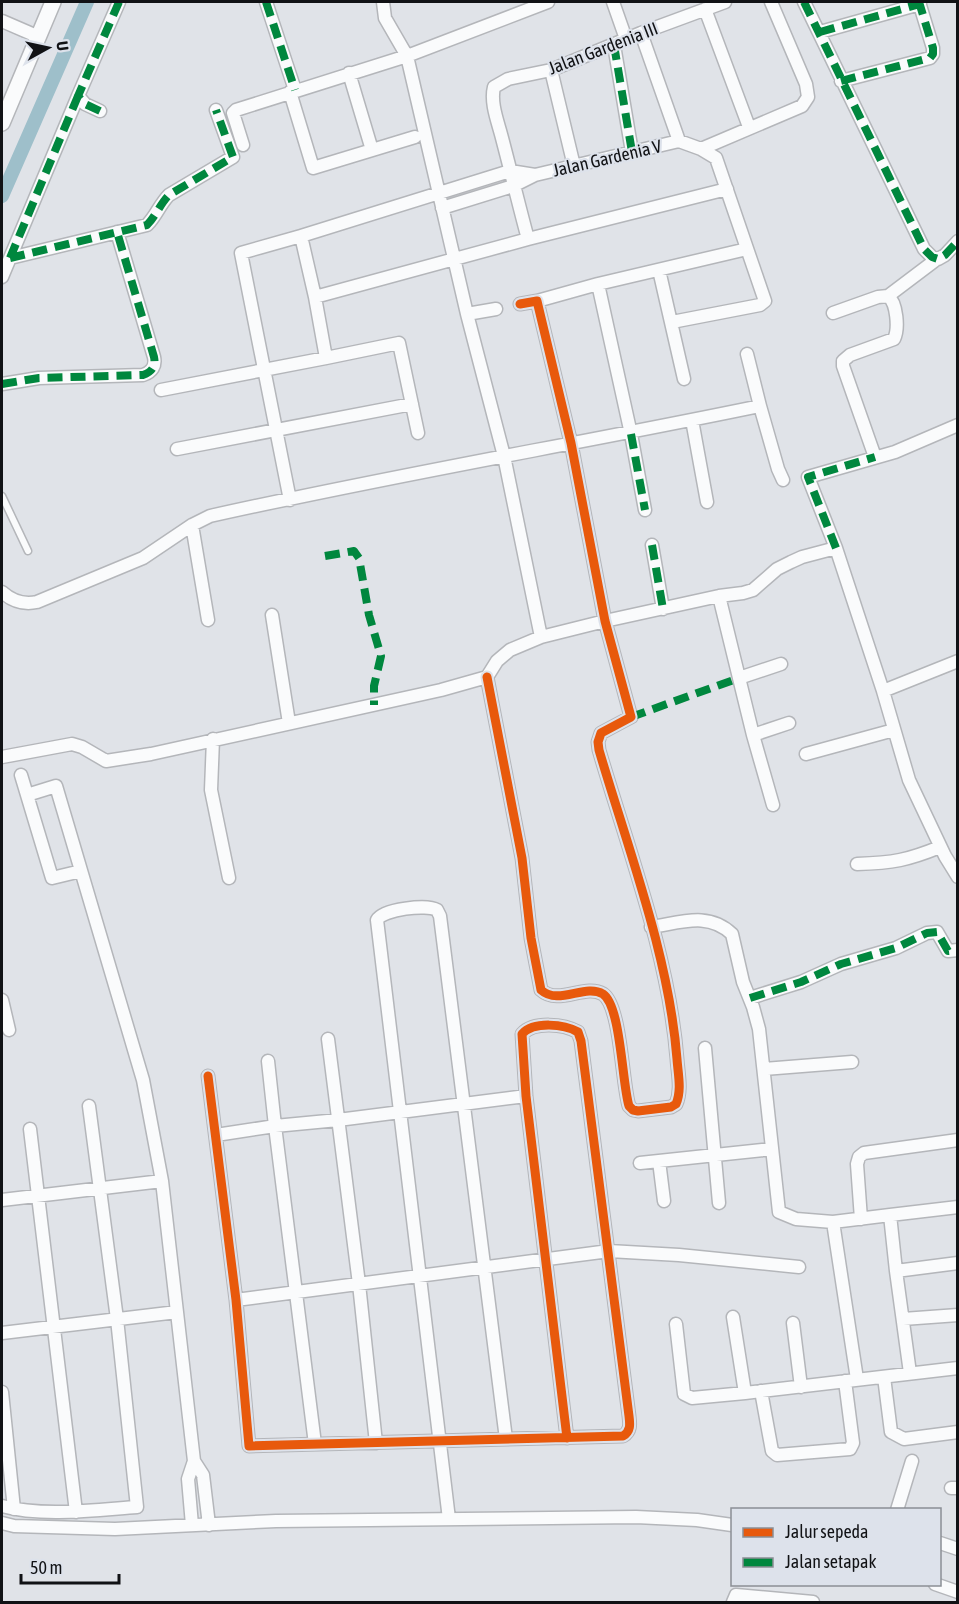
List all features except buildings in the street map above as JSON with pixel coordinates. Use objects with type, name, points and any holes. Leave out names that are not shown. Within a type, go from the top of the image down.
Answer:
[{"type":"street","points":[[2,123],[53,2]]},
{"type":"street","points":[[2,277],[119,2]]},
{"type":"street","points":[[266,2],[313,168],[415,137]]},
{"type":"street","points":[[383,2],[385,18],[407,56],[467,314],[504,456],[541,637]]},
{"type":"street","points":[[243,145],[233,113],[235,110],[407,56],[548,2]]},
{"type":"street","points":[[614,2],[626,39]]},
{"type":"street","name":"Jalan Gardenia III","points":[[510,171],[492,94],[494,87],[508,79],[551,70],[725,2]]},
{"type":"street","points":[[701,149],[749,127],[798,109],[805,102],[808,93],[806,84],[771,2]]},
{"type":"street","points":[[804,2],[924,249],[937,259]]},
{"type":"street","points":[[820,32],[920,3],[933,44],[933,54],[930,57],[841,81]]},
{"type":"street","points":[[705,9],[749,127]]},
{"type":"street","points":[[2,21],[39,37]]},
{"type":"street","points":[[641,33],[679,141],[701,149],[716,158],[765,298],[764,303],[760,305],[672,322]]},
{"type":"street","points":[[614,45],[632,152]]},
{"type":"street","points":[[551,70],[574,166]]},
{"type":"street","points":[[349,73],[372,150]]},
{"type":"street","points":[[78,96],[85,104],[100,111]]},
{"type":"street","points":[[10,258],[147,225],[156,217],[169,195],[233,157],[216,110]]},
{"type":"street","name":"Jalan Gardenia V","points":[[536,175],[679,141]]},
{"type":"street","points":[[510,171],[528,239]]},
{"type":"street","points":[[290,500],[241,253],[510,171],[536,175]]},
{"type":"street","points":[[442,208],[513,186],[536,175]]},
{"type":"street","points":[[315,297],[454,258],[727,189]]},
{"type":"street","points":[[2,384],[39,378],[143,375],[152,370],[155,365],[154,357],[117,232]]},
{"type":"street","points":[[301,236],[326,358]]},
{"type":"street","points":[[832,313],[878,297],[888,296],[945,255],[957,241]]},
{"type":"street","points":[[520,304],[747,249]]},
{"type":"street","points":[[659,270],[684,379]]},
{"type":"street","points":[[598,284],[645,510]]},
{"type":"street","points":[[875,457],[843,361],[850,355],[894,339],[897,334],[893,301],[888,296]]},
{"type":"street","points":[[487,677],[522,858],[531,938],[541,990],[552,996],[596,991],[604,994],[609,1001],[618,1032],[629,1106],[638,1111],[671,1107],[676,1104],[679,1091],[674,1018],[651,927],[598,742],[601,733],[631,717],[605,621],[571,443],[537,301]]},
{"type":"street","points":[[467,314],[496,309]]},
{"type":"street","points":[[160,390],[399,343],[418,433]]},
{"type":"street","points":[[747,354],[783,480]]},
{"type":"street","points":[[177,449],[276,432],[412,404]]},
{"type":"street","points":[[2,592],[21,603],[37,602],[143,558],[192,525],[210,516],[504,456],[631,434],[760,406]]},
{"type":"street","points":[[692,420],[707,502]]},
{"type":"street","points":[[957,425],[896,452],[808,477],[836,548],[883,691],[909,780],[940,847],[957,877]]},
{"type":"street","points":[[192,525],[208,620]]},
{"type":"street","points":[[652,545],[663,609]]},
{"type":"street","points":[[2,757],[72,744],[106,761],[152,754],[441,690],[487,677],[497,661],[510,650],[541,637],[753,590],[777,569],[802,557],[836,548]]},
{"type":"street","points":[[718,596],[773,805]]},
{"type":"street","points":[[272,615],[289,723]]},
{"type":"street","points":[[883,691],[957,661]]},
{"type":"street","points":[[739,678],[781,664]]},
{"type":"street","points":[[753,735],[789,723]]},
{"type":"street","points":[[806,754],[894,730]]},
{"type":"street","points":[[213,739],[211,790],[229,878]]},
{"type":"street","points":[[21,775],[52,878],[81,871]]},
{"type":"street","points":[[27,795],[56,786],[142,1080],[162,1181],[194,1461],[188,1479],[192,1526]]},
{"type":"street","points":[[857,864],[907,860],[940,847]]},
{"type":"street","points":[[449,1519],[377,920],[385,912],[433,908],[440,916],[506,1439]]},
{"type":"street","points":[[651,927],[697,920],[713,921],[732,934],[743,982],[759,1029],[779,1212],[796,1219],[833,1222],[957,1207]]},
{"type":"street","points":[[750,998],[801,982],[841,964],[896,948],[932,932],[939,933],[948,951],[957,950]]},
{"type":"street","points":[[2,1000],[9,1030]]},
{"type":"street","points":[[208,1077],[236,1300],[249,1446],[567,1438],[623,1436],[630,1428],[609,1251],[578,1032],[571,1028],[546,1026],[533,1027],[522,1034],[526,1096],[567,1438]]},
{"type":"street","points":[[328,1039],[359,1284],[376,1443]]},
{"type":"street","points":[[705,1048],[719,1203]]},
{"type":"street","points":[[268,1061],[274,1126],[315,1444]]},
{"type":"street","points":[[764,1070],[852,1062]]},
{"type":"street","points":[[216,1136],[274,1126],[526,1096]]},
{"type":"street","points":[[2,1392],[8,1508],[76,1512],[137,1507],[117,1319],[89,1106]]},
{"type":"street","points":[[30,1129],[76,1512]]},
{"type":"street","points":[[861,1219],[857,1164],[864,1153],[957,1140]]},
{"type":"street","points":[[640,1163],[772,1149]]},
{"type":"street","points":[[658,1161],[664,1201]]},
{"type":"street","points":[[2,1200],[162,1181]]},
{"type":"street","points":[[890,1215],[910,1373]]},
{"type":"street","points":[[761,1391],[772,1451],[777,1455],[850,1449],[853,1443],[851,1380],[833,1222]]},
{"type":"street","points":[[236,1300],[609,1251],[679,1255],[798,1268]]},
{"type":"street","points":[[896,1271],[957,1263]]},
{"type":"street","points":[[2,1333],[177,1312]]},
{"type":"street","points":[[903,1319],[957,1315]]},
{"type":"street","points":[[733,1317],[745,1393]]},
{"type":"street","points":[[794,1323],[801,1387]]},
{"type":"street","points":[[676,1324],[684,1394],[692,1398],[957,1368]]},
{"type":"street","points":[[884,1377],[891,1432],[897,1437],[904,1439],[957,1432]]},
{"type":"street","points":[[194,1461],[203,1475],[208,1525]]},
{"type":"street","points":[[897,1508],[912,1461]]},
{"type":"street","points":[[2,1523],[14,1526],[115,1529],[276,1521],[636,1516],[731,1525]]},
{"type":"street","points":[[941,1544],[957,1549]]},
{"type":"street","points":[[940,1586],[957,1592]]},
{"type":"street","points":[[733,1602],[736,1595],[808,1602]]},
{"type":"lane","points":[[2,496],[28,551]]},
{"type":"waterway","points":[[2,196],[87,2]]},
{"type":"marked path","points":[[100,111],[85,104],[78,96],[119,2]]},
{"type":"marked path","points":[[266,2],[295,90]]},
{"type":"marked path","points":[[804,2],[924,249],[932,257],[938,259],[958,241]]},
{"type":"marked path","points":[[841,81],[930,58],[933,48],[919,2]]},
{"type":"marked path","points":[[820,32],[920,4]]},
{"type":"marked path","points":[[614,45],[632,152]]},
{"type":"marked path","points":[[10,258],[78,96]]},
{"type":"marked path","points":[[10,258],[147,225],[169,195],[233,157],[216,110]]},
{"type":"marked path","points":[[2,384],[39,378],[143,375],[153,368],[154,357],[117,232]]},
{"type":"marked path","points":[[631,434],[645,510]]},
{"type":"marked path","points":[[836,548],[808,477],[875,457]]},
{"type":"marked path","points":[[652,545],[663,609]]},
{"type":"marked path","points":[[325,556],[354,551],[359,558],[369,615],[381,656],[374,686],[374,705]]},
{"type":"marked path","points":[[631,717],[739,678]]},
{"type":"marked path","points":[[750,998],[801,982],[841,964],[896,948],[927,933],[937,932],[948,951],[958,950]]},
{"type":"cycle path","points":[[487,677],[522,858],[531,938],[541,990],[556,996],[588,991],[603,994],[614,1013],[629,1106],[638,1111],[671,1107],[678,1099],[679,1082],[673,1020],[666,981],[646,903],[598,742],[601,733],[631,717],[605,621],[571,443],[537,301],[520,304]]},
{"type":"cycle path","points":[[208,1076],[236,1300],[249,1446],[623,1436],[629,1430],[630,1425],[578,1032],[565,1027],[549,1025],[534,1027],[522,1034],[526,1096],[567,1438]]}]
